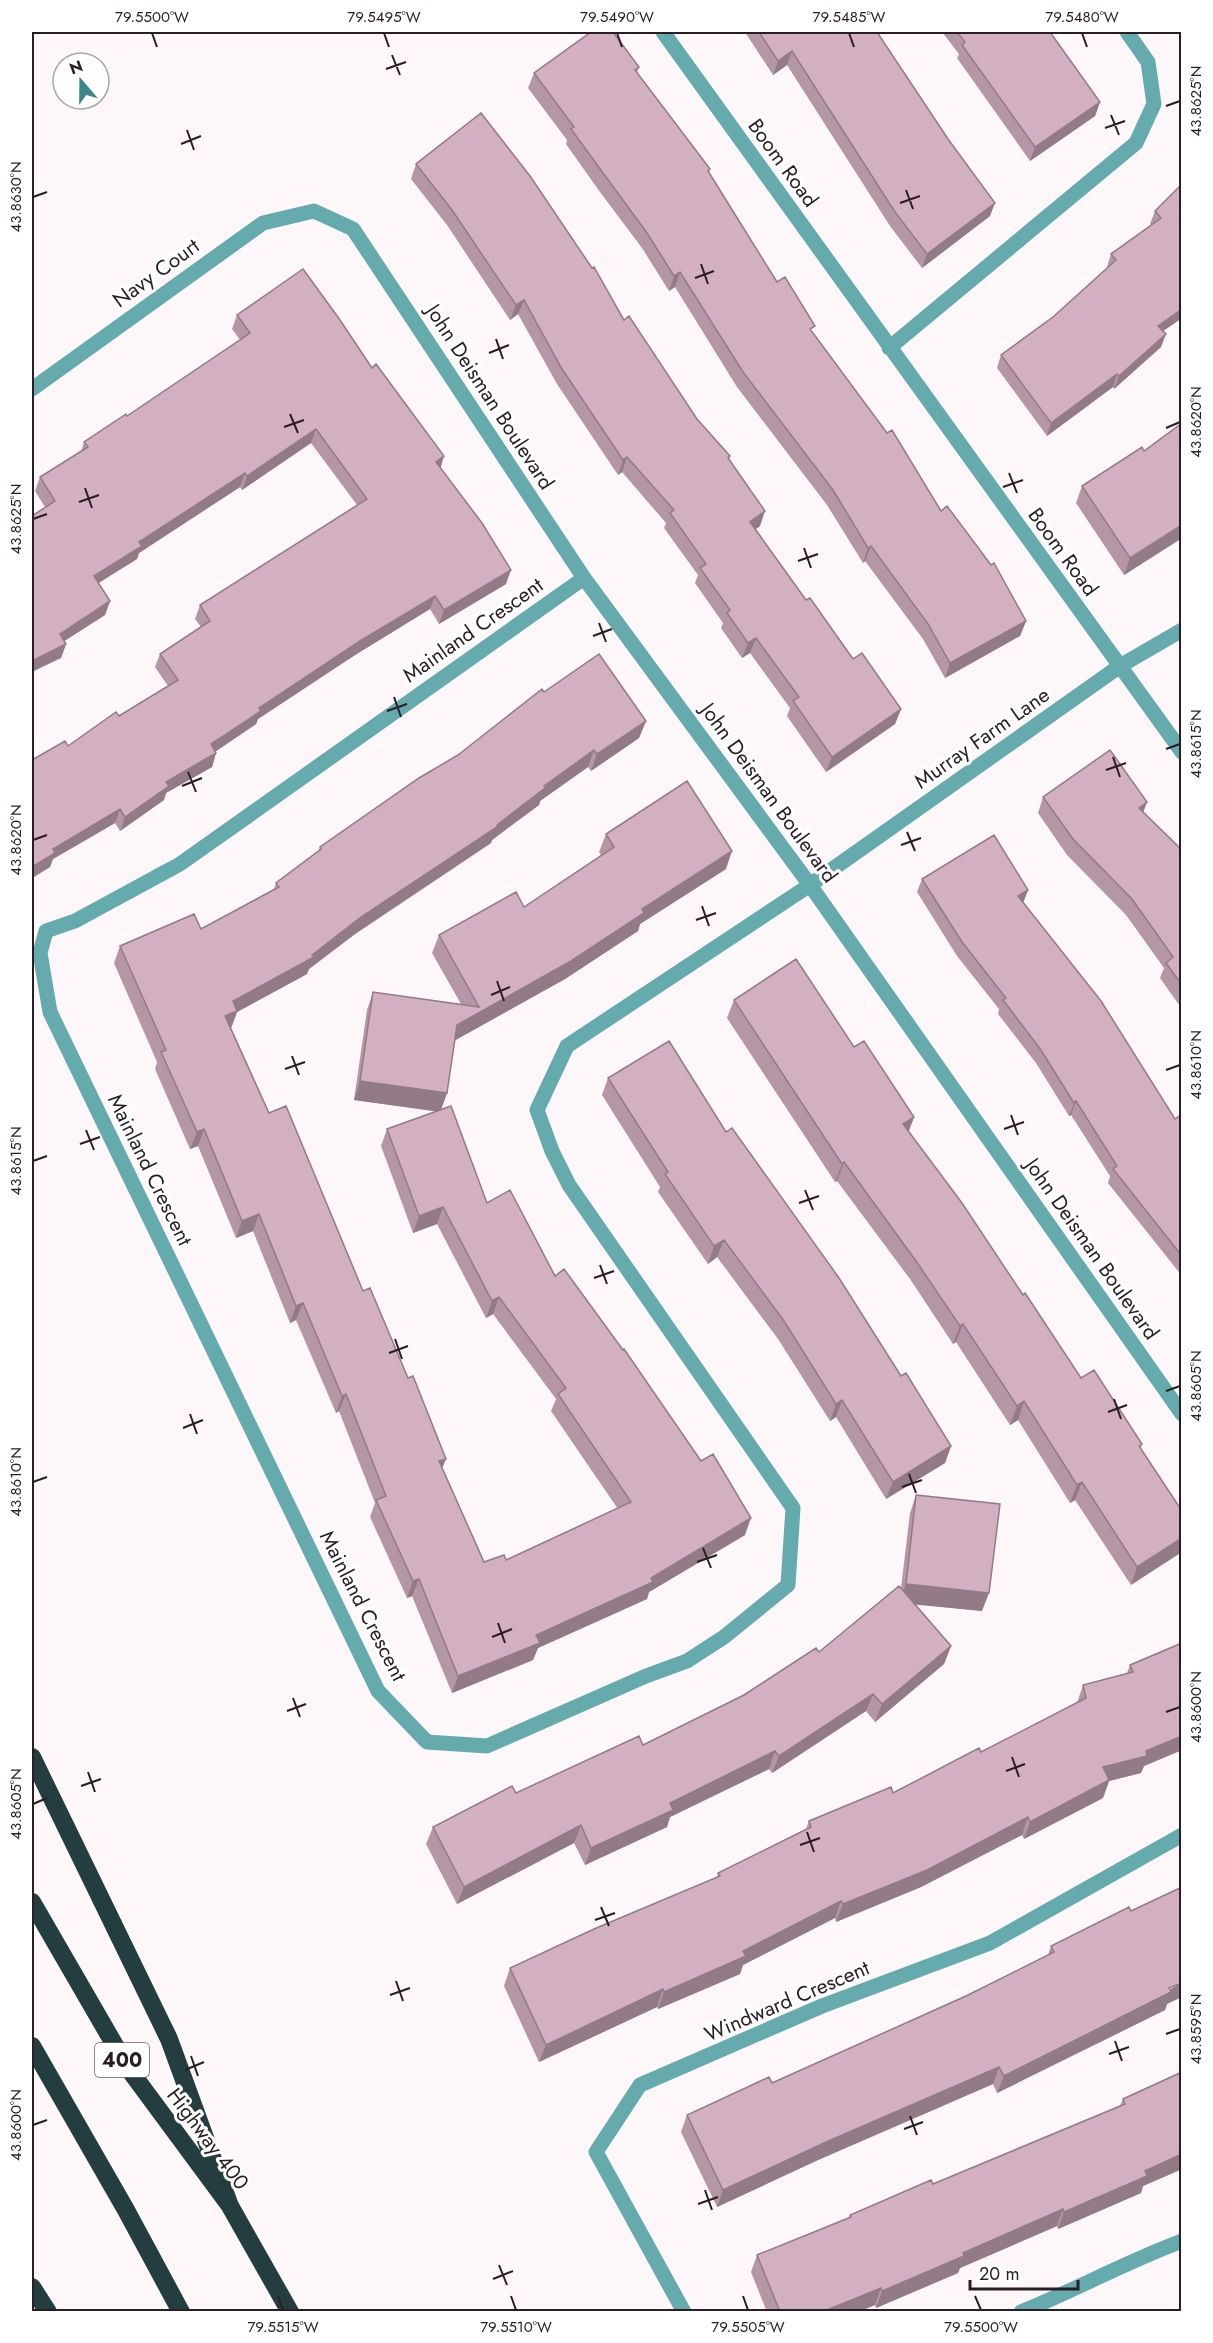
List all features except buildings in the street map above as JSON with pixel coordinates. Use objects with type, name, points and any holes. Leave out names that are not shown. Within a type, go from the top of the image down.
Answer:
[{"type":"highway","points":[[32,1757],[169,2039],[230,2206]]},
{"type":"highway","name":"Highway 400","points":[[32,1902],[128,2068],[230,2206],[290,2312]]},
{"type":"highway","points":[[32,2046],[126,2210],[181,2312]]},
{"type":"highway","points":[[32,2287],[48,2312]]},
{"type":"street","name":"Boom Road","points":[[663,32],[1182,752]]},
{"type":"street","points":[[890,348],[1136,143],[1154,104],[1148,62],[1127,32]]},
{"type":"street","name":"Navy Court","points":[[32,389],[263,223],[314,211]]},
{"type":"street","name":"John Deisman Boulevard","points":[[314,211],[353,229],[584,578],[810,885],[1182,1414]]},
{"type":"street","name":"Mainland Crescent","points":[[584,578],[180,864],[75,921],[46,931],[40,953],[50,1012],[378,1691],[427,1742],[487,1746],[646,1676],[687,1661],[724,1637],[788,1585],[793,1508],[569,1185],[552,1151],[537,1110],[567,1047],[810,885]]},
{"type":"street","name":"Murray Farm Lane","points":[[810,885],[1120,666],[1182,630]]},
{"type":"street","name":"Windward Crescent","points":[[684,2312],[596,2152],[640,2085],[822,2006],[990,1943],[1182,1835]]},
{"type":"street","points":[[1021,2312],[1064,2294],[1135,2259],[1182,2241]]}]
